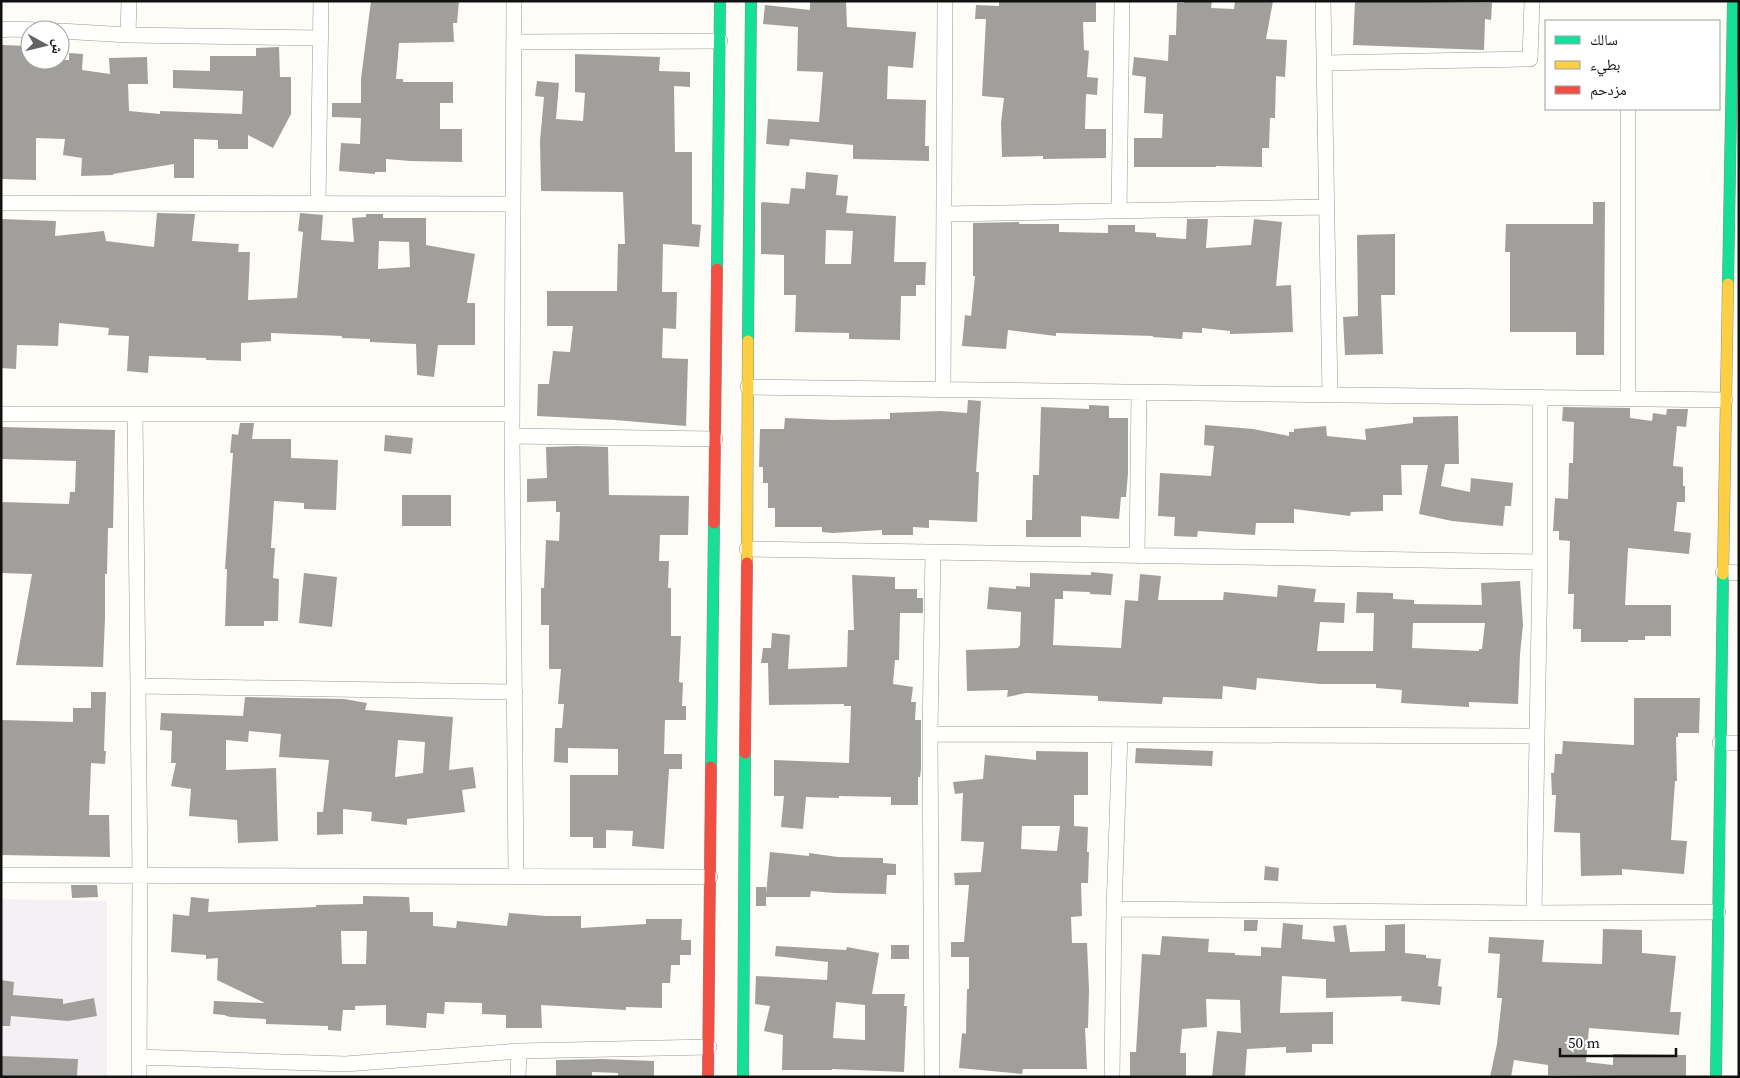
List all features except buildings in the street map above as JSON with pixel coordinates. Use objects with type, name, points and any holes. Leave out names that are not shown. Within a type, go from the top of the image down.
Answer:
[{"type":"street","points":[[128,1],[128,35]]},
{"type":"street","points":[[318,204],[321,1]]},
{"type":"street","points":[[514,1],[512,436],[516,876]]},
{"type":"street","points":[[708,1077],[720,1]]},
{"type":"street","points":[[743,1077],[751,1]]},
{"type":"street","points":[[944,390],[945,1]]},
{"type":"street","points":[[1119,210],[1122,1]]},
{"type":"street","points":[[1323,1],[1330,395]]},
{"type":"street","points":[[1324,63],[1530,59],[1532,1]]},
{"type":"street","points":[[1716,1077],[1725,400],[1735,61],[1733,1]]},
{"type":"street","points":[[1,30],[20,29]]},
{"type":"street","points":[[70,32],[128,35],[321,38]]},
{"type":"street","points":[[514,42],[720,41]]},
{"type":"street","points":[[1628,110],[1628,399]]},
{"type":"street","points":[[1,203],[513,204]]},
{"type":"street","points":[[944,214],[1327,207]]},
{"type":"street","points":[[748,387],[1725,400]]},
{"type":"street","points":[[1137,556],[1139,392]]},
{"type":"street","points":[[1534,914],[1540,562],[1540,398]]},
{"type":"street","points":[[1,414],[512,414]]},
{"type":"street","points":[[135,414],[140,875],[139,1077]]},
{"type":"street","points":[[512,436],[715,439]]},
{"type":"street","points":[[747,549],[1540,562]]},
{"type":"street","points":[[932,1077],[930,734],[933,552]]},
{"type":"street","points":[[1723,572],[1739,572]]},
{"type":"street","points":[[138,686],[515,692]]},
{"type":"street","points":[[930,734],[1537,736]]},
{"type":"street","points":[[1112,1077],[1114,910],[1120,735]]},
{"type":"street","points":[[1720,742],[1739,743]]},
{"type":"street","points":[[1,875],[710,877]]},
{"type":"street","points":[[1114,910],[1534,914],[1718,912]]},
{"type":"street","points":[[139,1057],[345,1070],[519,1051],[709,1047]]},
{"type":"street","points":[[518,1077],[519,1051]]},
{"type":"shaded area","points":[[1,899],[107,901],[107,1077],[1,1077]]},
{"type":"traffic: fast","points":[[717,269],[720,1]]},
{"type":"traffic: fast","points":[[748,341],[751,1]]},
{"type":"traffic: fast","points":[[1728,284],[1733,1]]},
{"type":"traffic: fast","points":[[711,767],[714,523]]},
{"type":"traffic: fast","points":[[1716,1077],[1723,574]]},
{"type":"traffic: fast","points":[[743,1077],[745,753]]},
{"type":"traffic: slow","points":[[1723,574],[1728,284]]},
{"type":"traffic: slow","points":[[747,563],[748,341]]},
{"type":"traffic: jam","points":[[714,523],[717,269]]},
{"type":"traffic: jam","points":[[745,753],[747,563]]},
{"type":"traffic: jam","points":[[708,1077],[711,767]]}]
